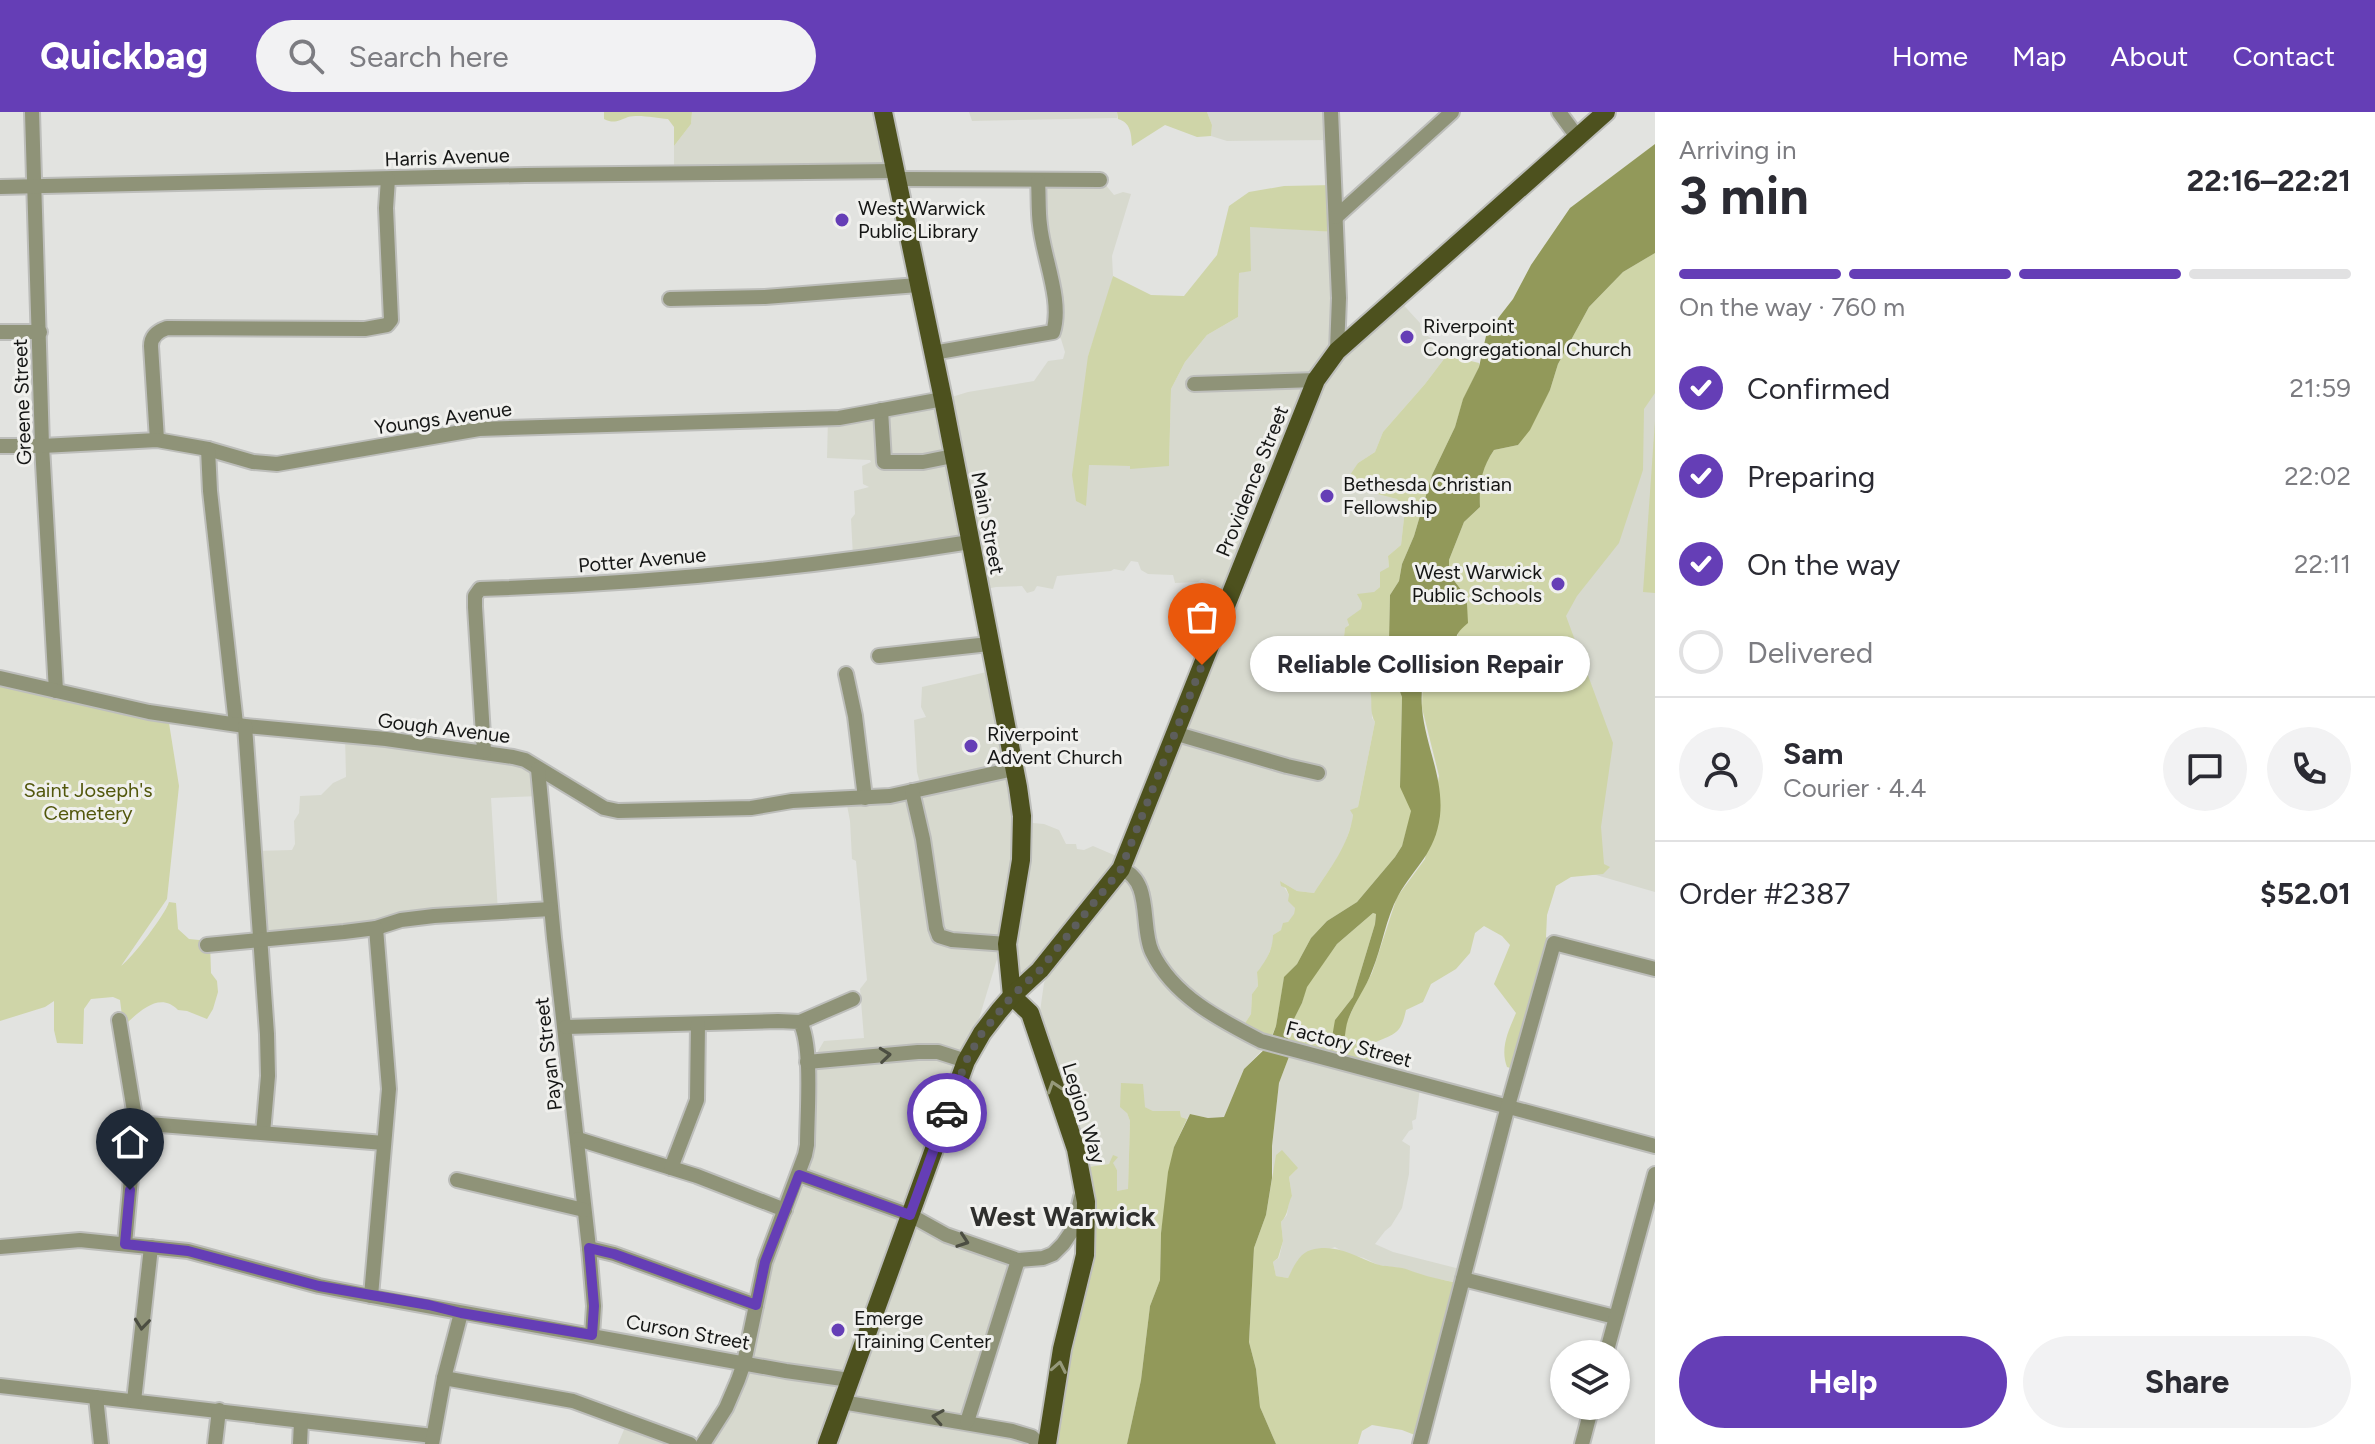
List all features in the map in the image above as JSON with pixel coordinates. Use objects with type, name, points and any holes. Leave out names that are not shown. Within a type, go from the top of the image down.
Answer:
[{"type":"main road","name":"Main Street","points":[[883,112],[943,399],[1022,816],[1022,849],[1007,944]]},
{"type":"main road","name":"Providence Street","points":[[966,1061],[982,1033],[1012,996],[1040,970],[1121,869],[1316,380],[1337,351],[1606,112]]},
{"type":"main road","points":[[1007,944],[1012,996]]},
{"type":"main road","name":"Legion Way","points":[[1012,996],[1030,1013],[1076,1149],[1086,1202],[1085,1255],[1062,1349],[1047,1444]]},
{"type":"main road","points":[[827,1444],[966,1061]]},
{"type":"street","name":"Greene Street","points":[[32,112],[42,446],[56,691]]},
{"type":"street","points":[[1331,112],[1339,298],[1337,351]]},
{"type":"street","points":[[1336,217],[1452,112]]},
{"type":"street","points":[[1559,112],[1578,138]]},
{"type":"street","name":"Harris Avenue","points":[[0,187],[499,176],[897,175],[1038,181],[1100,180]]},
{"type":"street","points":[[157,440],[151,342],[159,331],[167,328],[365,329],[387,325],[391,320],[386,208],[388,179]]},
{"type":"street","points":[[933,353],[1053,332],[1054,299],[1040,226],[1038,181]]},
{"type":"street","points":[[670,299],[765,297],[918,285]]},
{"type":"street","points":[[0,332],[40,332]]},
{"type":"street","points":[[1194,384],[1316,380]]},
{"type":"street","name":"Youngs Avenue","points":[[0,446],[157,440],[208,449],[253,462],[277,464],[479,429],[839,418],[943,399]]},
{"type":"street","points":[[881,410],[884,462],[923,462],[953,456]]},
{"type":"street","points":[[208,449],[210,491],[240,725],[260,939],[268,1058],[263,1133]]},
{"type":"street","name":"Potter Avenue","points":[[484,751],[475,607],[475,596],[480,589],[623,583],[872,556],[970,542]]},
{"type":"street","points":[[879,656],[989,644]]},
{"type":"street","points":[[846,674],[855,716],[865,798]]},
{"type":"street","name":"Gough Avenue","points":[[0,678],[149,712],[484,751],[525,760],[604,808],[618,811],[751,808],[792,801],[865,798],[1014,769]]},
{"type":"street","points":[[1174,733],[1318,773]]},
{"type":"street","name":"Payan Street","points":[[538,769],[589,1248],[594,1306],[592,1335]]},
{"type":"street","points":[[912,791],[939,936],[952,940],[1007,944]]},
{"type":"street","name":"Factory Street","points":[[1121,869],[1131,873],[1140,885],[1151,949],[1163,971],[1216,1018],[1261,1041],[1655,1146]]},
{"type":"street","points":[[207,945],[376,928],[401,920],[434,916],[551,909]]},
{"type":"street","points":[[371,1296],[389,1076],[376,928]]},
{"type":"street","points":[[1422,1443],[1508,1106],[1554,943],[1655,969]]},
{"type":"street","points":[[566,1027],[800,1022],[853,999]]},
{"type":"street","points":[[119,1020],[136,1123],[125,1244]]},
{"type":"street","points":[[703,1444],[732,1397],[744,1363],[765,1262],[799,1175],[807,1145],[807,1062],[804,1030],[800,1022]]},
{"type":"street","points":[[671,1168],[697,1100],[698,1024]]},
{"type":"street","points":[[807,1062],[928,1052],[966,1061]]},
{"type":"street","points":[[136,1123],[384,1143]]},
{"type":"street","points":[[578,1139],[697,1176],[785,1210]]},
{"type":"street","points":[[1609,1340],[1655,1174]]},
{"type":"street","points":[[799,1175],[910,1215],[946,1235],[1018,1260],[1043,1258],[1053,1254],[1063,1244],[1074,1228],[1083,1189]]},
{"type":"street","points":[[457,1180],[584,1210]]},
{"type":"street","name":"Curson Street","points":[[0,1247],[65,1240],[188,1251],[319,1286],[850,1380]]},
{"type":"street","points":[[134,1401],[151,1247]]},
{"type":"street","points":[[589,1248],[756,1305]]},
{"type":"street","points":[[967,1422],[1018,1260]]},
{"type":"street","points":[[1463,1279],[1615,1317]]},
{"type":"street","points":[[0,1386],[219,1410],[432,1440],[461,1313]]},
{"type":"street","points":[[444,1378],[573,1401],[690,1444]]},
{"type":"street","points":[[96,1397],[101,1444]]},
{"type":"street","points":[[842,1402],[967,1422],[1002,1437],[1032,1437],[1039,1444]]},
{"type":"street","points":[[215,1444],[219,1410]]},
{"type":"street","points":[[1582,1444],[1588,1420]]},
{"type":"street","points":[[300,1444],[301,1422]]},
{"type":"shaded area","points":[[692,112],[884,112],[895,171],[674,173],[674,146],[691,124]]},
{"type":"shaded area","points":[[969,112],[1117,112],[1117,118],[972,121]]},
{"type":"shaded area","points":[[1207,112],[1332,112],[1332,140],[1227,141],[1211,136],[1212,125]]},
{"type":"shaded area","points":[[1655,144],[1655,253],[1623,272],[1589,307],[1558,364],[1550,390],[1530,430],[1518,445],[1494,450],[1486,464],[1480,507],[1464,522],[1449,560],[1449,574],[1462,591],[1467,604],[1468,623],[1456,638],[1466,679],[1458,681],[1453,678],[1441,645],[1434,642],[1424,674],[1422,699],[1439,788],[1440,816],[1434,840],[1394,905],[1372,971],[1351,1014],[1339,1049],[1330,1049],[1335,1020],[1353,997],[1375,924],[1376,914],[1373,913],[1337,944],[1307,987],[1287,1033],[1290,1054],[1279,1083],[1272,1178],[1266,1215],[1254,1248],[1249,1342],[1260,1407],[1276,1444],[1127,1444],[1141,1380],[1150,1306],[1160,1280],[1161,1233],[1174,1147],[1190,1114],[1208,1118],[1224,1117],[1244,1069],[1269,1045],[1276,1026],[1284,977],[1297,964],[1311,938],[1327,921],[1357,902],[1402,846],[1411,811],[1400,787],[1402,697],[1383,647],[1389,639],[1390,595],[1399,581],[1432,475],[1479,367],[1486,336],[1570,208]]},
{"type":"shaded area","points":[[1104,183],[1114,195],[1123,192],[1131,194],[1112,256],[1113,276],[1107,299],[1088,356],[1088,465],[1169,466],[1171,389],[1185,362],[1207,335],[1238,317],[1239,273],[1251,270],[1249,226],[1336,232],[1338,343],[1398,299],[1420,323],[1421,331],[1440,345],[1442,353],[1447,355],[1383,432],[1375,452],[1358,463],[1349,487],[1397,499],[1405,509],[1401,545],[1388,556],[1389,567],[1380,587],[1362,603],[1361,609],[1345,629],[1343,646],[1339,648],[1334,668],[1345,675],[1364,679],[1370,686],[1372,696],[1372,718],[1375,722],[1358,807],[1351,810],[1352,823],[1343,849],[1314,893],[1297,891],[1280,881],[1295,908],[1294,915],[1273,935],[1265,963],[1257,972],[1258,986],[1252,994],[1251,1014],[1238,1034],[1265,1047],[1244,1069],[1224,1117],[1208,1118],[1190,1114],[1187,1119],[1181,1117],[1180,1111],[1153,1111],[1145,1107],[1127,1113],[1130,1121],[1128,1190],[1117,1191],[1117,1170],[1112,1163],[1117,1157],[1109,1164],[1081,1168],[1038,1026],[1044,983],[1052,966],[1021,988],[1001,946],[972,1042],[910,1217],[1014,1258],[969,1417],[1039,1444],[703,1444],[726,1409],[765,1264],[796,1184],[814,1058],[824,1041],[864,1038],[860,989],[867,980],[856,861],[852,859],[847,805],[921,787],[917,772],[914,720],[926,717],[921,707],[922,687],[995,670],[1022,822],[1044,824],[1059,830],[1066,844],[1076,844],[1077,849],[1093,846],[1121,858],[1230,592],[1202,579],[1175,583],[1173,575],[1148,574],[1141,570],[1138,562],[1131,561],[1124,571],[1114,569],[1057,576],[1053,589],[1037,586],[1027,593],[1022,586],[981,590],[971,543],[853,557],[851,519],[855,514],[854,491],[869,487],[863,484],[862,466],[871,462],[827,458],[828,418],[1034,381],[1048,361],[1063,359],[1065,352],[1061,339],[1053,330],[1038,186]]},
{"type":"shaded area","name":"West Warwick Public Schools","points":[[1655,240],[1655,892],[1596,875],[1421,874]]},
{"type":"shaded area","points":[[345,736],[535,765],[540,796],[491,798],[498,912],[265,942],[255,851],[292,850],[300,796],[321,795],[333,783],[346,777]]},
{"type":"shaded area","points":[[1290,1054],[1420,1088],[1413,1129],[1402,1141],[1410,1146],[1409,1174],[1402,1208],[1375,1244],[1393,1252],[1464,1270],[1460,1283],[1378,1265],[1335,1247],[1298,1260],[1288,1278],[1276,1276],[1273,1262],[1279,1258],[1283,1241],[1281,1222],[1287,1215],[1292,1196],[1289,1177],[1296,1170],[1273,1172],[1272,1146],[1279,1083]]},
{"type":"shaded area","points":[[628,1420],[693,1444],[618,1444]]},
{"type":"green space","points":[[604,112],[692,112],[691,124],[674,146],[674,127],[668,119],[637,116],[611,121],[604,119]]},
{"type":"green space","points":[[1117,112],[1207,112],[1212,125],[1211,136],[1197,137],[1165,125],[1132,146],[1130,129],[1118,119]]},
{"type":"green space","points":[[1333,185],[1336,232],[1250,227],[1251,271],[1239,273],[1238,317],[1207,335],[1185,362],[1171,389],[1169,466],[1130,469],[1130,466],[1089,465],[1086,506],[1076,501],[1072,475],[1088,356],[1113,276],[1151,295],[1184,296],[1217,255],[1229,206],[1249,192],[1284,186]]},
{"type":"green space","name":"West Warwick Public Schools","points":[[1655,253],[1655,393],[1644,409],[1643,470],[1619,543],[1577,596],[1566,616],[1613,743],[1601,827],[1604,864],[1610,867],[1603,874],[1571,877],[1556,886],[1547,915],[1546,937],[1552,943],[1520,1071],[1507,1067],[1504,1053],[1516,1013],[1494,984],[1510,945],[1502,936],[1484,926],[1475,933],[1470,953],[1456,969],[1431,984],[1423,1002],[1406,1010],[1397,1031],[1376,1042],[1370,1073],[1289,1049],[1287,1033],[1302,1003],[1306,987],[1337,944],[1373,913],[1376,914],[1375,924],[1353,997],[1335,1020],[1344,1043],[1346,1024],[1372,973],[1397,897],[1425,859],[1439,776],[1422,708],[1423,672],[1434,642],[1441,645],[1454,678],[1464,665],[1456,650],[1462,591],[1449,574],[1449,560],[1464,522],[1480,507],[1480,484],[1486,464],[1494,450],[1518,445],[1550,390],[1558,364],[1589,307],[1623,272]]},
{"type":"green space","points":[[1447,355],[1479,363],[1479,367],[1432,475],[1399,581],[1390,595],[1389,639],[1385,656],[1392,666],[1402,697],[1400,786],[1412,811],[1402,846],[1395,857],[1357,902],[1327,921],[1311,938],[1297,964],[1284,978],[1276,1026],[1268,1045],[1238,1034],[1251,1014],[1252,994],[1258,986],[1257,972],[1268,955],[1273,935],[1294,914],[1295,908],[1288,901],[1289,895],[1280,881],[1297,891],[1314,893],[1338,856],[1351,826],[1353,815],[1350,810],[1358,807],[1375,722],[1370,690],[1364,679],[1351,681],[1345,675],[1335,676],[1339,648],[1343,646],[1345,628],[1349,625],[1347,619],[1361,609],[1362,603],[1357,594],[1374,592],[1380,587],[1380,572],[1389,567],[1388,556],[1401,545],[1405,509],[1397,499],[1349,487],[1348,478],[1358,463],[1375,452],[1383,432]]},
{"type":"green space","points":[[1655,421],[1655,593],[1643,592]]},
{"type":"green space","name":"Saint Joseph's Cemetery","points":[[0,685],[169,723],[179,786],[167,899],[121,966],[148,936],[169,902],[176,903],[178,929],[189,939],[210,941],[211,973],[217,981],[218,992],[207,1019],[158,1002],[128,1022],[122,1016],[120,1000],[113,997],[91,999],[84,1009],[83,1044],[57,1043],[54,1001],[45,1007],[0,1021]]},
{"type":"green space","points":[[1121,1083],[1143,1084],[1145,1107],[1153,1111],[1180,1111],[1181,1117],[1187,1119],[1174,1147],[1161,1233],[1160,1280],[1150,1306],[1141,1380],[1127,1444],[1048,1444],[1086,1255],[1081,1168],[1109,1164],[1113,1155],[1118,1157],[1113,1163],[1117,1170],[1117,1191],[1128,1189],[1130,1121],[1120,1107]]},
{"type":"green space","points":[[1282,1150],[1298,1168],[1289,1177],[1292,1196],[1281,1222],[1283,1241],[1278,1258],[1273,1262],[1276,1276],[1288,1278],[1303,1254],[1328,1248],[1379,1265],[1460,1283],[1420,1437],[1402,1430],[1372,1425],[1362,1431],[1358,1444],[1276,1444],[1260,1407],[1249,1342],[1254,1248],[1266,1215],[1276,1155]]},
{"type":"way so far","points":[[947,1113],[966,1061],[982,1033],[1012,996],[1040,970],[1121,869],[1202,665]]},
{"type":"place","name":"West Warwick Public Library","points":[[842,220]]},
{"type":"place","name":"Riverpoint Congregational Church","points":[[1407,337]]},
{"type":"place","name":"Bethesda Christian Fellowship","points":[[1327,496]]},
{"type":"place","name":"West Warwick Public Schools","points":[[1558,584]]},
{"type":"place","name":"Reliable Collision Repair","points":[[1202,665]]},
{"type":"place","name":"Riverpoint Advent Church","points":[[971,746]]},
{"type":"place","name":"Emerge Training Center","points":[[838,1330]]},
{"type":"district","name":"West Warwick","points":[[1063,1216]]},
{"type":"route","points":[[130,1190],[125,1244],[188,1251],[319,1286],[592,1335],[594,1306],[589,1248],[756,1305],[765,1262],[799,1175],[910,1215],[947,1113]]}]
